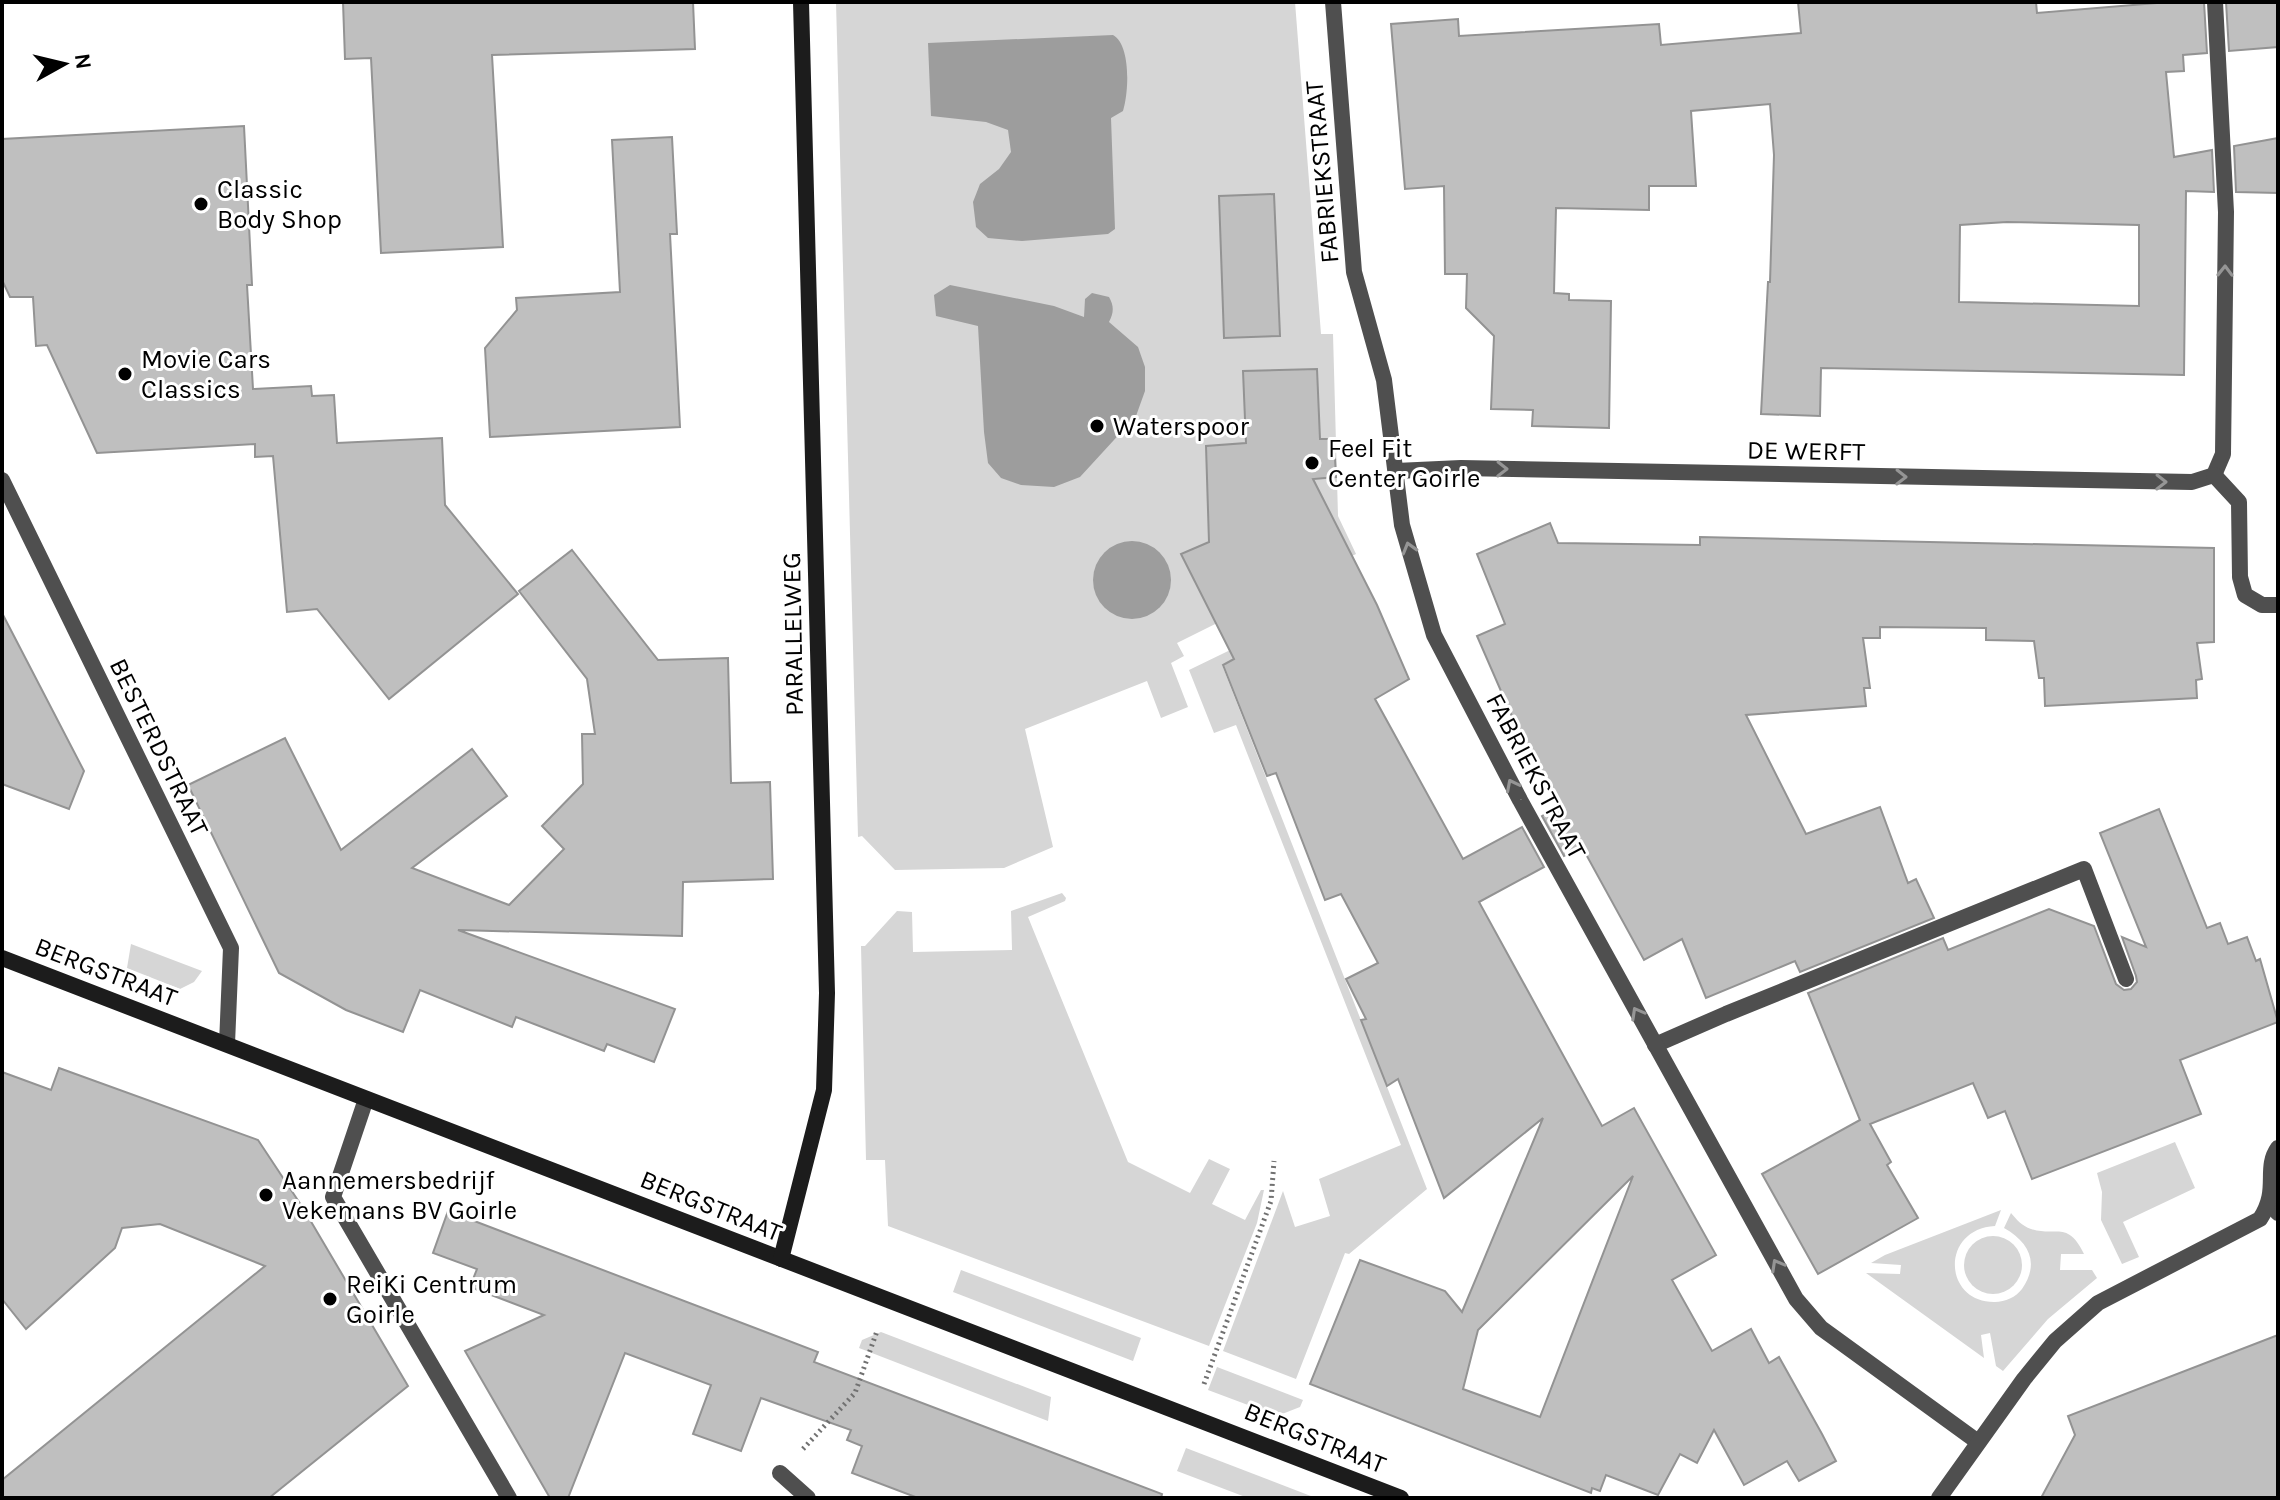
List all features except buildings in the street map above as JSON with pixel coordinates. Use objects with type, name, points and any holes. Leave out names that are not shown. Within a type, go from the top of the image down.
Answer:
[{"type":"street","name":"PARALLELWEG","points":[[781,1259],[824,1090],[827,993],[801,2]]},
{"type":"street","name":"FABRIEKSTRAAT","points":[[1333,2],[1354,272],[1384,380],[1402,525],[1434,635],[1520,800],[1796,1299],[1821,1328],[1851,1352],[1978,1442]]},
{"type":"street","points":[[2215,2],[2226,212],[2223,454],[2214,475],[2239,502],[2240,577],[2245,595],[2262,605],[2278,605]]},
{"type":"street","name":"DE WERFT","points":[[1396,471],[1477,468],[2192,482],[2214,475]]},
{"type":"street","name":"BESTERDSTRAAT","points":[[2,480],[231,948],[227,1044]]},
{"type":"street","points":[[1655,1045],[2084,869],[2126,979]]},
{"type":"street","name":"BERGSTRAAT","points":[[2,958],[1193,1416],[1370,1492],[1401,1498]]},
{"type":"street","points":[[366,1099],[333,1197],[509,1498]]},
{"type":"street","points":[[1939,1498],[2055,1341],[2098,1303],[2154,1272],[2243,1230],[2275,1210],[2273,1155],[2278,1148]]},
{"type":"street","points":[[780,1473],[808,1498]]},
{"type":"path","points":[[1193,1416],[1271,1201],[1274,1161]]},
{"type":"path","points":[[780,1473],[855,1393],[887,1300]]},
{"type":"shaded area","name":"Waterspoor","points":[[836,2],[1295,2],[1321,334],[1333,334],[1338,516],[1356,554],[1177,643],[1184,656],[1171,663],[1188,707],[1161,718],[1147,681],[1025,729],[1053,847],[1004,868],[895,870],[862,836],[858,837]]},
{"type":"shaded area","points":[[1113,35],[1123,48],[1127,81],[1123,111],[1111,118],[1115,229],[1108,234],[1022,241],[988,238],[976,227],[973,202],[980,184],[999,169],[1011,152],[1008,130],[986,122],[931,116],[928,43]]},
{"type":"shaded area","points":[[950,285],[1054,306],[1084,317],[1085,299],[1092,293],[1109,297],[1113,309],[1109,322],[1138,347],[1145,367],[1145,391],[1136,416],[1080,477],[1054,487],[1021,485],[1001,478],[988,463],[978,326],[936,316],[934,295]]},
{"type":"shaded area","points":[[1132,541],[1147,544],[1160,552],[1168,565],[1171,580],[1168,595],[1160,608],[1147,616],[1132,619],[1117,616],[1104,608],[1096,595],[1093,580],[1096,565],[1104,552],[1117,544]]},
{"type":"shaded area","points":[[1290,621],[1294,627],[1222,665],[1427,1189],[1349,1254],[1345,1253],[1296,1379],[1223,1351],[1283,1191],[1295,1227],[1330,1216],[1319,1179],[1401,1145],[1236,725],[1214,733],[1189,670]]},
{"type":"shaded area","points":[[1062,893],[1065,901],[1028,917],[1128,1162],[1190,1193],[1209,1159],[1230,1169],[1212,1204],[1245,1220],[1261,1190],[1264,1190],[1257,1223],[1209,1346],[888,1226],[885,1160],[866,1160],[861,946],[865,946],[897,911],[912,912],[913,952],[1012,950],[1011,911]]},
{"type":"shaded area","points":[[131,944],[202,971],[194,982],[180,989],[127,968]]},
{"type":"shaded area","points":[[2175,1142],[2195,1188],[2123,1222],[2139,1257],[2122,1264],[2101,1220],[2102,1192],[2097,1173]]},
{"type":"shaded area","points":[[2001,1210],[1995,1226],[1977,1230],[1964,1239],[1957,1252],[1955,1266],[1965,1291],[1978,1299],[1995,1302],[2010,1298],[2022,1289],[2031,1262],[2020,1240],[2004,1228],[2011,1213],[2031,1229],[2067,1233],[2084,1254],[2061,1254],[2060,1270],[2092,1270],[2097,1278],[2048,1319],[2003,1371],[1996,1366],[1990,1333],[1981,1335],[1984,1358],[1866,1273],[1900,1274],[1901,1265],[1871,1263]]},
{"type":"shaded area","points":[[1993,1236],[2014,1244],[2022,1265],[2014,1286],[1993,1294],[1972,1286],[1964,1265],[1972,1244]]},
{"type":"shaded area","points":[[961,1270],[1141,1338],[1133,1361],[953,1292]]},
{"type":"shaded area","points":[[881,1332],[1051,1397],[1048,1421],[859,1348],[862,1340]]},
{"type":"shaded area","points":[[1217,1367],[1303,1400],[1300,1407],[1277,1416],[1208,1390]]},
{"type":"shaded area","points":[[1186,1448],[1316,1498],[1248,1498],[1177,1471]]},
{"type":"place","name":"Classic Body Shop","points":[[201,204]]},
{"type":"place","name":"Movie Cars Classics","points":[[125,374]]},
{"type":"place","name":"Waterspoor","points":[[1097,426]]},
{"type":"place","name":"Feel Fit Center Goirle","points":[[1312,463]]},
{"type":"place","name":"Aannemersbedrijf Vekemans BV Goirle","points":[[266,1195]]},
{"type":"place","name":"ReiKi Centrum Goirle","points":[[330,1299]]}]
